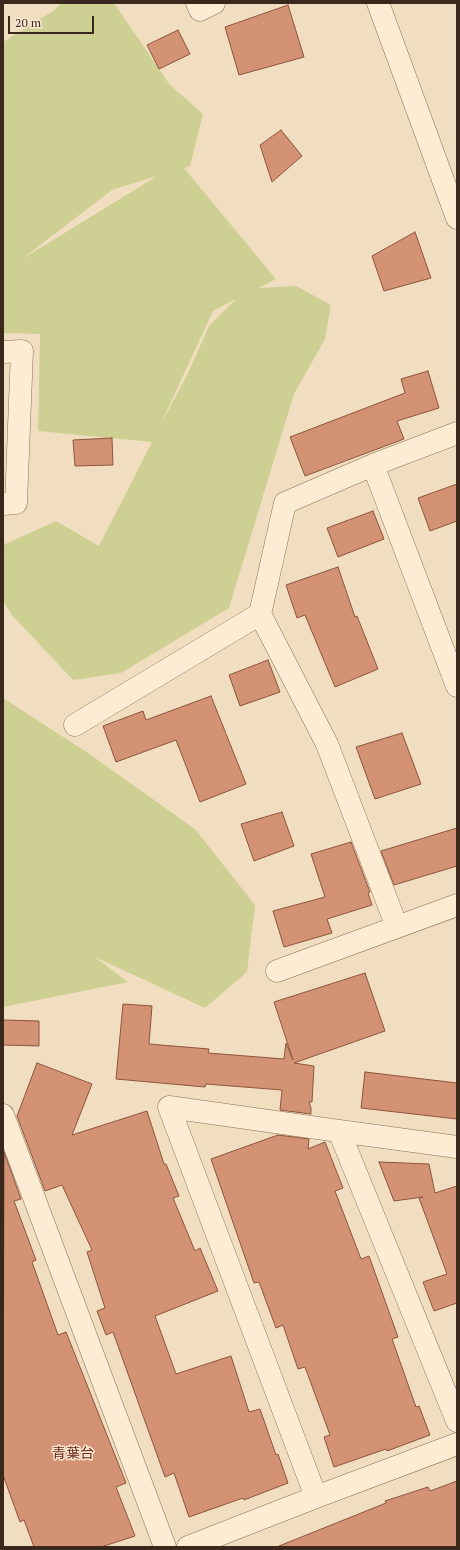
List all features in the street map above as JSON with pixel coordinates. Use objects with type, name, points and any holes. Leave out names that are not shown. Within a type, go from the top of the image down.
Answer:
[{"type":"street","points":[[198,3],[200,10],[214,3]]},
{"type":"street","points":[[378,3],[457,218]]},
{"type":"street","points":[[3,352],[22,351],[16,503],[3,504]]},
{"type":"street","points":[[397,927],[327,744],[260,614],[285,503],[373,465],[457,433]]},
{"type":"street","points":[[373,465],[457,686]]},
{"type":"street","points":[[75,725],[260,614]]},
{"type":"street","points":[[277,971],[457,905]]},
{"type":"street","points":[[316,1497],[169,1107],[457,1146]]},
{"type":"street","points":[[3,1115],[165,1547]]},
{"type":"street","points":[[339,1131],[457,1421]]},
{"type":"street","points":[[188,1547],[457,1444]]},
{"type":"green space","points":[[62,3],[114,3],[170,85],[203,114],[190,166],[184,168],[276,279],[259,288],[296,286],[331,305],[325,339],[294,394],[229,608],[121,673],[73,680],[12,615],[3,601],[3,545],[56,521],[99,546],[152,442],[38,431],[40,334],[3,333],[3,42],[53,11]],"holes":[[[154,178],[22,259],[112,190]],[[236,299],[209,326],[188,373],[159,428],[213,311]]]},
{"type":"green space","points":[[3,698],[88,753],[195,829],[255,905],[247,972],[205,1008],[95,957],[128,982],[3,1007]]},
{"type":"building","points":[[288,5],[304,57],[239,75],[225,27]]},
{"type":"building","points":[[178,30],[190,54],[159,69],[147,45]]},
{"type":"building","points":[[281,130],[302,156],[272,182],[260,145]]},
{"type":"building","points":[[415,232],[431,278],[384,291],[372,256]]},
{"type":"building","points":[[428,371],[439,408],[397,421],[404,439],[305,476],[290,437],[405,393],[401,379]]},
{"type":"building","points":[[112,438],[113,465],[75,466],[73,440]]},
{"type":"building","points":[[457,484],[457,521],[430,531],[418,498]]},
{"type":"building","points":[[373,511],[384,539],[338,557],[327,528]]},
{"type":"building","points":[[338,567],[355,617],[357,616],[378,669],[335,687],[305,615],[297,618],[286,585]]},
{"type":"building","points":[[268,660],[280,692],[240,706],[229,675]]},
{"type":"building","points":[[211,696],[246,784],[200,802],[176,740],[116,762],[103,726],[143,711],[146,720]]},
{"type":"building","points":[[402,733],[421,784],[375,799],[356,747]]},
{"type":"building","points":[[282,812],[294,846],[254,861],[241,824]]},
{"type":"building","points":[[457,828],[457,866],[394,885],[381,851]]},
{"type":"building","points":[[351,842],[370,892],[368,893],[372,905],[327,919],[332,933],[284,947],[273,911],[325,897],[311,854]]},
{"type":"building","points":[[365,973],[385,1031],[294,1063],[314,1066],[312,1102],[309,1102],[311,1114],[280,1110],[282,1090],[206,1084],[205,1087],[116,1079],[123,1004],[152,1006],[149,1044],[209,1049],[208,1053],[284,1059],[286,1043],[293,1060],[274,1002]]},
{"type":"building","points":[[3,1020],[39,1021],[39,1046],[3,1045]]},
{"type":"building","points":[[37,1063],[92,1084],[72,1135],[147,1111],[164,1164],[166,1164],[179,1196],[173,1198],[195,1251],[200,1248],[218,1291],[155,1316],[176,1374],[231,1356],[249,1412],[260,1409],[276,1455],[278,1454],[288,1483],[244,1500],[243,1498],[189,1517],[174,1473],[165,1477],[113,1332],[106,1335],[97,1311],[105,1308],[87,1252],[92,1250],[62,1185],[45,1191],[17,1116]]},
{"type":"building","points":[[365,1072],[457,1083],[457,1119],[361,1108]]},
{"type":"building","points":[[278,1135],[309,1139],[308,1149],[325,1142],[343,1188],[335,1191],[361,1259],[369,1256],[398,1337],[392,1339],[416,1407],[419,1406],[430,1435],[387,1451],[386,1449],[334,1467],[324,1437],[330,1435],[305,1367],[298,1369],[283,1325],[276,1328],[259,1282],[254,1283],[211,1159]]},
{"type":"building","points":[[4,1152],[21,1199],[14,1201],[36,1260],[32,1262],[58,1335],[66,1332],[126,1483],[116,1487],[135,1536],[101,1547],[34,1547],[24,1520],[20,1522],[3,1475]]},
{"type":"building","points":[[379,1162],[429,1164],[435,1193],[457,1186],[457,1303],[434,1311],[423,1282],[447,1274],[419,1198],[423,1197],[394,1201]]},
{"type":"building","points":[[457,1481],[457,1547],[279,1547],[386,1503],[385,1501],[428,1487],[430,1491]]},
{"type":"district","name":"青葉台","points":[[73,1454]]}]
